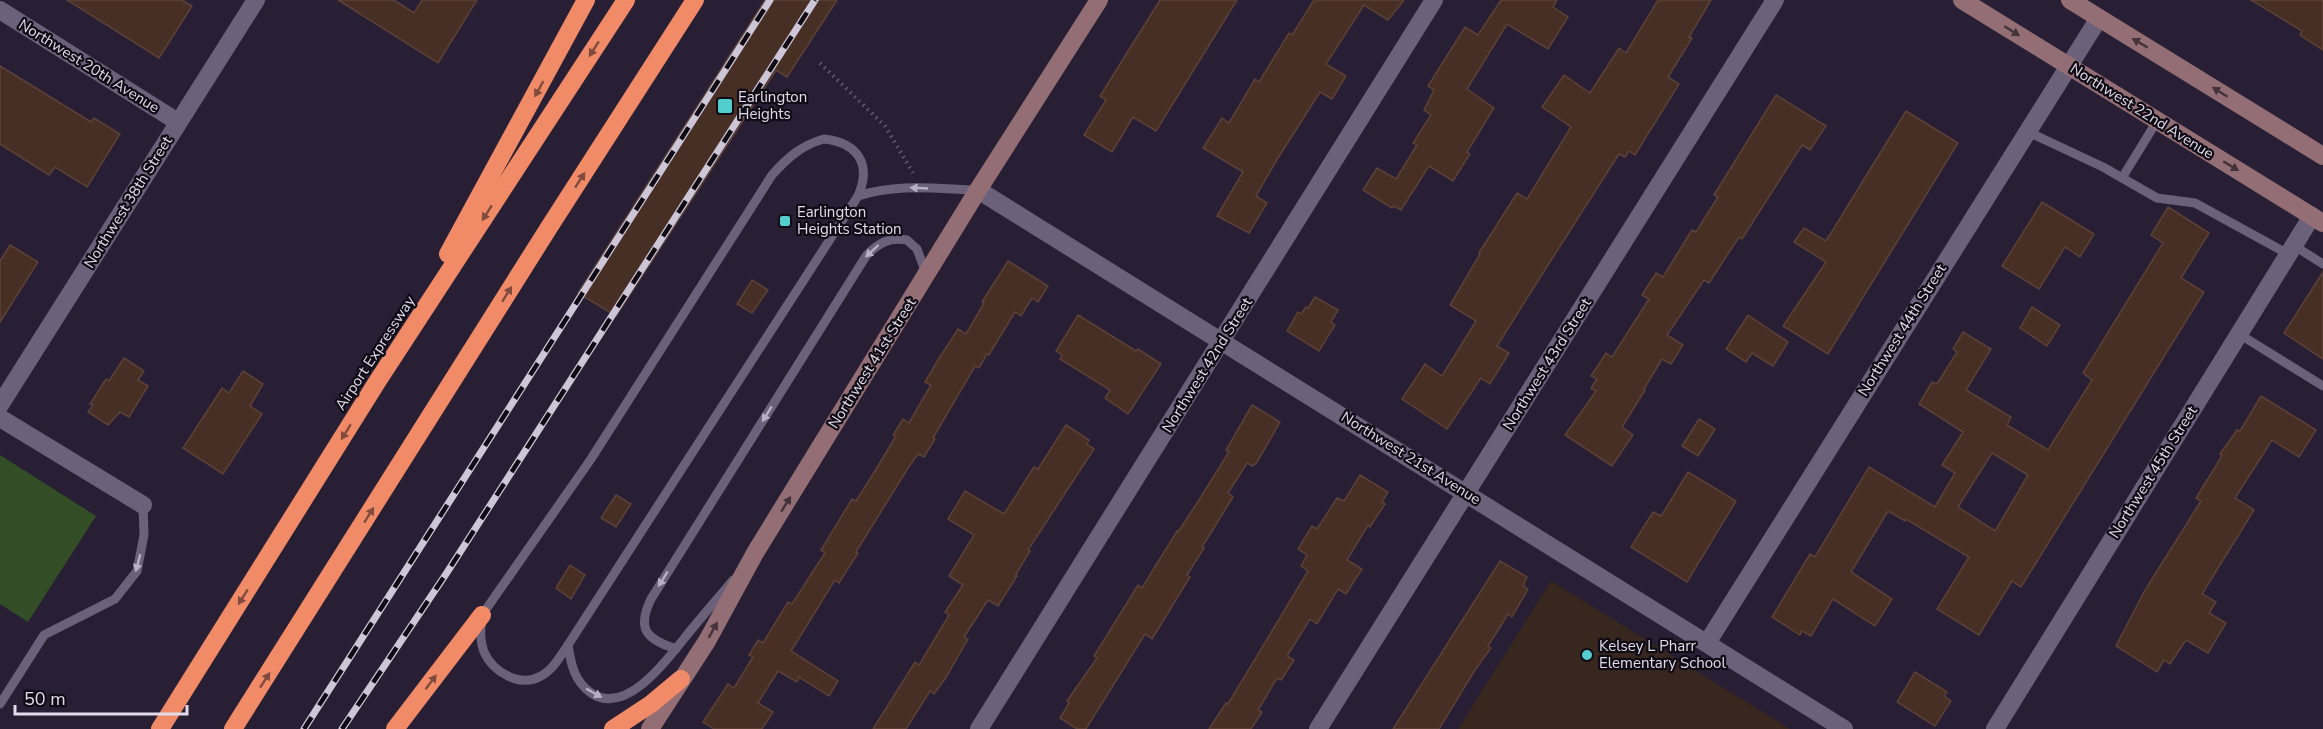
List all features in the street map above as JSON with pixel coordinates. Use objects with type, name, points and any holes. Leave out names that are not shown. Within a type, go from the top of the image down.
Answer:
[{"type":"highway","points":[[377,382],[586,0]]},
{"type":"highway","name":"Airport Expressway","points":[[160,729],[377,382],[626,0]]},
{"type":"highway","points":[[233,729],[695,0]]},
{"type":"highway","points":[[395,729],[482,615]]},
{"type":"highway","points":[[613,729],[651,704],[681,679]]},
{"type":"main road","name":"Northwest 41st Street","points":[[650,729],[707,641],[755,554],[978,190],[1099,0]]},
{"type":"main road","name":"Northwest 22nd Avenue","points":[[1962,0],[2317,219]]},
{"type":"main road","points":[[2070,0],[2323,156]]},
{"type":"street","name":"Northwest 38th Street","points":[[0,405],[256,0]]},
{"type":"street","name":"Northwest 42nd Street","points":[[979,729],[1434,0]]},
{"type":"street","name":"Northwest 43rd Street","points":[[1318,729],[1775,0]]},
{"type":"street","name":"Northwest 20th Avenue","points":[[0,10],[178,122]]},
{"type":"street","name":"Northwest 44th Street","points":[[1707,643],[2026,131],[2099,18]]},
{"type":"street","name":"Northwest 21st Avenue","points":[[978,190],[1844,729]]},
{"type":"street","name":"Northwest 45th Street","points":[[1995,729],[2291,249],[2317,219]]},
{"type":"street","points":[[0,418],[143,506]]},
{"type":"lane","points":[[2122,178],[2157,121]]},
{"type":"lane","points":[[2026,131],[2122,178],[2157,198],[2194,203],[2323,264]]},
{"type":"lane","points":[[824,139],[846,144],[862,161],[864,183],[858,196],[568,645],[543,675],[533,680],[510,677],[491,663],[484,651],[480,635],[482,615],[591,459],[755,201],[779,168],[808,144],[824,139]]},
{"type":"lane","points":[[858,196],[879,189],[978,190]]},
{"type":"lane","points":[[676,649],[662,644],[646,632],[643,622],[651,599],[866,256],[876,245],[887,240],[907,240],[917,249],[927,274]]},
{"type":"lane","points":[[2239,334],[2323,386]]},
{"type":"lane","points":[[0,704],[44,635],[115,599],[137,571],[144,535],[143,506]]},
{"type":"lane","points":[[568,645],[574,675],[583,686],[605,699],[616,699],[637,688],[661,668],[755,554]]},
{"type":"path","points":[[820,63],[885,126],[923,189]]},
{"type":"shaded area","name":"Kelsey L Pharr Elementary School","points":[[1551,581],[1790,729],[1458,729]]},
{"type":"green space","points":[[0,455],[96,516],[28,622],[0,604]]},
{"type":"building","points":[[67,0],[182,0],[192,6],[159,58]]},
{"type":"building","points":[[338,0],[394,0],[414,13],[422,0],[477,0],[438,63]]},
{"type":"building","points":[[765,0],[837,0],[787,77],[776,70],[616,316],[578,293]]},
{"type":"building","points":[[1160,0],[1237,0],[1156,131],[1133,117],[1112,152],[1084,135],[1106,100],[1100,96]]},
{"type":"building","points":[[1314,0],[1404,0],[1388,20],[1364,5],[1326,64],[1346,76],[1332,99],[1320,92],[1278,158],[1256,196],[1267,203],[1249,233],[1217,216],[1243,172],[1203,148],[1222,118],[1229,123],[1255,79],[1259,82],[1289,33],[1292,35]]},
{"type":"building","points":[[1501,0],[1557,0],[1553,7],[1568,17],[1548,49],[1507,24],[1467,89],[1494,108],[1467,152],[1470,154],[1453,181],[1429,166],[1401,210],[1394,206],[1392,208],[1363,190],[1377,168],[1396,179],[1417,145],[1413,143],[1431,115],[1424,110],[1434,90],[1428,86],[1465,27],[1478,35]]},
{"type":"building","points":[[1658,0],[1711,0],[1689,37],[1692,38],[1668,77],[1679,84],[1635,155],[1629,151],[1625,157],[1619,154],[1497,346],[1509,353],[1490,384],[1481,378],[1447,429],[1402,399],[1425,364],[1442,376],[1476,321],[1450,305],[1479,253],[1517,193],[1527,199],[1571,127],[1542,107],[1564,75],[1590,93],[1619,48],[1626,53]]},
{"type":"building","points":[[2251,0],[2323,0],[2323,50],[2300,35],[2302,31]]},
{"type":"building","points":[[0,66],[91,122],[94,118],[120,134],[87,187],[55,167],[49,175],[0,144]]},
{"type":"building","points":[[1776,95],[1826,126],[1810,150],[1802,145],[1742,239],[1739,237],[1709,283],[1704,280],[1667,335],[1683,345],[1671,364],[1662,359],[1644,389],[1622,427],[1633,435],[1612,466],[1565,435],[1596,391],[1591,388],[1597,379],[1591,376],[1606,353],[1612,357],[1649,299],[1642,295],[1656,273],[1663,277],[1692,230],[1696,232],[1718,197],[1714,195]]},
{"type":"building","points":[[1906,111],[1958,143],[1828,354],[1783,326],[1826,262],[1794,242],[1804,228],[1826,241]]},
{"type":"building","points":[[2042,202],[2094,234],[2080,257],[2065,247],[2039,289],[2002,266]]},
{"type":"building","points":[[2168,207],[2209,233],[2181,278],[2204,292],[2021,587],[2012,581],[1979,635],[1937,609],[1969,557],[1906,519],[1905,521],[1888,511],[1851,572],[1892,599],[1875,626],[1833,599],[1811,636],[1802,631],[1800,635],[1772,617],[1810,554],[1815,557],[1869,467],[1935,507],[1955,473],[1942,465],[1963,432],[1919,404],[1932,382],[1937,384],[1957,352],[1953,349],[1963,332],[1991,349],[1966,390],[2011,417],[2007,425],[2048,450],[2092,380],[2083,373],[2163,243],[2151,235]],"holes":[[[1992,453],[2028,475],[1995,531],[1958,507]]]},
{"type":"building","points":[[10,245],[38,262],[0,322],[0,261]]},
{"type":"building","points":[[1008,261],[1048,286],[1038,302],[1032,298],[1021,316],[1015,312],[989,355],[987,354],[979,368],[975,366],[924,457],[918,454],[908,468],[839,583],[835,580],[791,651],[838,681],[829,696],[799,677],[797,682],[778,671],[758,703],[773,712],[762,729],[714,729],[703,722],[728,684],[734,688],[753,657],[749,655],[758,640],[763,643],[788,602],[792,604],[825,553],[821,550],[852,499],[856,501],[875,471],[896,436],[893,435],[903,419],[909,423],[931,385],[925,382],[938,360],[958,329],[966,334],[984,303],[982,302]]},
{"type":"building","points":[[2323,272],[2323,359],[2284,333]]},
{"type":"building","points":[[752,280],[768,290],[752,313],[737,304]]},
{"type":"building","points":[[1315,297],[1338,310],[1331,322],[1335,325],[1319,351],[1287,331],[1298,312],[1301,314],[1306,307],[1308,308]]},
{"type":"building","points":[[2032,307],[2060,325],[2047,346],[2020,328]]},
{"type":"building","points":[[1078,315],[1161,364],[1128,414],[1105,398],[1110,390],[1060,359],[1062,355],[1056,351]]},
{"type":"building","points":[[1748,315],[1788,342],[1773,366],[1752,353],[1746,362],[1726,349]]},
{"type":"building","points":[[124,358],[144,371],[138,380],[148,386],[129,417],[120,412],[108,425],[88,412],[93,405],[90,404],[106,379],[109,381]]},
{"type":"building","points":[[243,371],[263,384],[250,406],[262,414],[223,474],[183,448],[222,388],[229,393]]},
{"type":"building","points":[[2261,396],[2316,430],[2299,457],[2272,440],[2235,498],[2254,510],[2202,594],[2216,602],[2209,613],[2226,623],[2208,653],[2186,640],[2170,664],[2164,660],[2157,672],[2116,646],[2145,590],[2201,501],[2196,498],[2222,455],[2220,454],[2237,430],[2240,431]]},
{"type":"building","points":[[1252,405],[1280,422],[1257,462],[1253,466],[1247,463],[1228,493],[1233,497],[1202,547],[1204,548],[1187,575],[1190,577],[1152,639],[1145,634],[1086,729],[1077,729],[1060,718],[1069,703],[1067,701],[1097,658],[1094,656],[1138,585],[1142,588],[1229,452],[1226,450]]},
{"type":"building","points":[[1699,419],[1715,429],[1698,456],[1682,446]]},
{"type":"building","points":[[1066,425],[1089,440],[1087,444],[1094,449],[1028,550],[1030,551],[1015,576],[1017,576],[998,606],[988,600],[964,637],[968,639],[945,679],[934,694],[930,691],[906,729],[873,729],[915,662],[919,665],[949,615],[945,612],[963,585],[949,576],[974,535],[948,519],[965,491],[1004,514],[1034,467],[1038,469]]},
{"type":"building","points":[[1688,472],[1736,501],[1687,582],[1631,547],[1653,512],[1661,516]]},
{"type":"building","points":[[1360,475],[1388,492],[1382,502],[1385,504],[1370,527],[1368,525],[1347,560],[1362,569],[1346,594],[1338,589],[1317,624],[1310,619],[1287,656],[1294,660],[1281,680],[1277,678],[1258,710],[1262,712],[1251,729],[1209,729],[1226,703],[1228,704],[1308,571],[1301,566],[1307,555],[1298,549],[1312,526],[1317,529],[1337,498],[1344,501]]},
{"type":"building","points":[[616,495],[631,504],[616,527],[601,518]]},
{"type":"building","points":[[1500,561],[1527,577],[1523,586],[1528,589],[1512,617],[1508,614],[1488,646],[1491,648],[1439,729],[1393,729]]},
{"type":"building","points":[[570,565],[585,575],[571,599],[556,588]]},
{"type":"building","points":[[1915,672],[1947,692],[1944,696],[1951,701],[1935,726],[1897,702]]},
{"type":"railway","points":[[304,729],[770,0]]},
{"type":"railway","points":[[342,729],[446,574],[815,0]]},
{"type":"place","name":"Earlington Heights","points":[[725,106]]},
{"type":"place","name":"Earlington Heights Station","points":[[785,221]]},
{"type":"place","name":"Kelsey L Pharr Elementary School","points":[[1587,655]]}]
